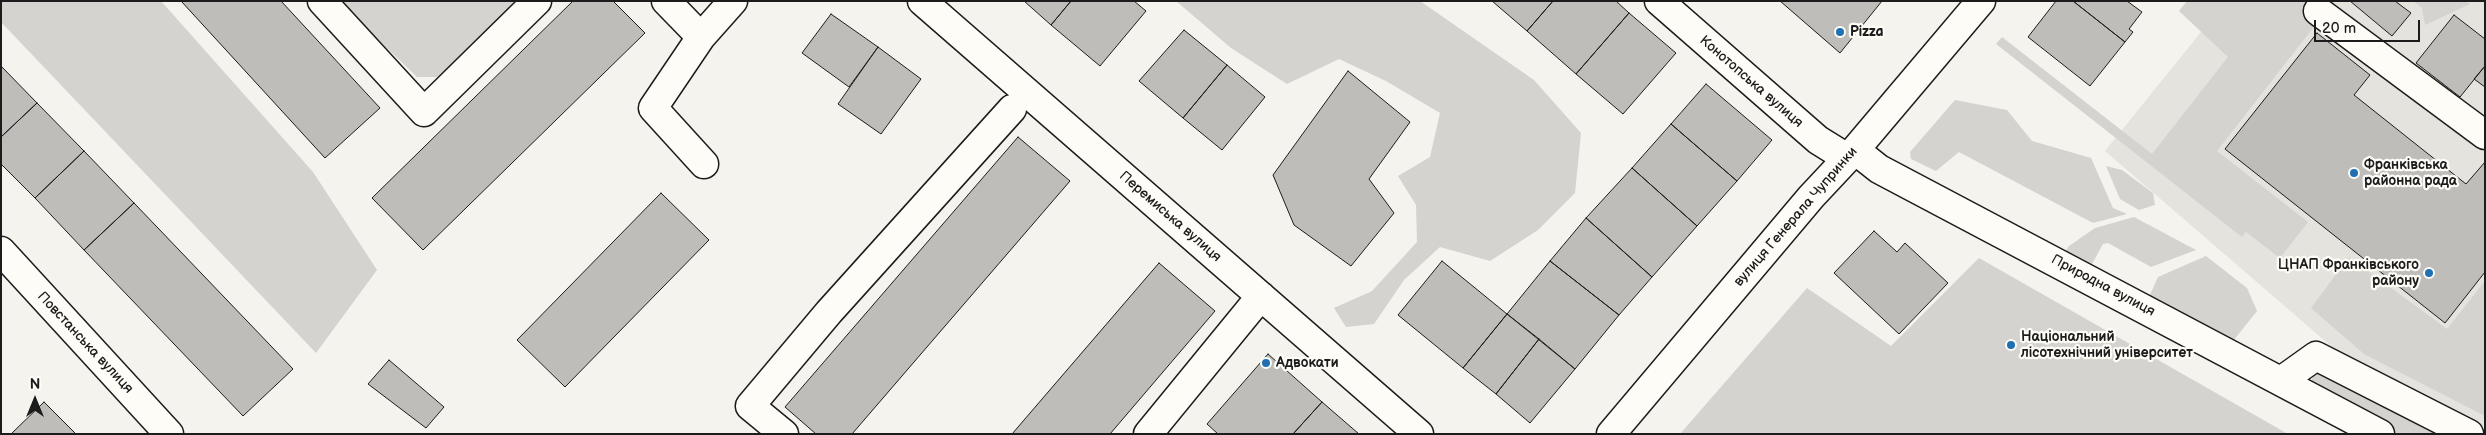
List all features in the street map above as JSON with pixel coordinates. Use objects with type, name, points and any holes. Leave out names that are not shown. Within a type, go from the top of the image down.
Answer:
[{"type":"street","points":[[322,1],[424,112],[538,1]]},
{"type":"street","points":[[666,1],[701,36]]},
{"type":"street","points":[[704,164],[653,108],[701,36],[733,1]]},
{"type":"street","name":"Перемиська вулиця","points":[[922,1],[1419,434]]},
{"type":"street","name":"Конотопська вулиця","points":[[1659,1],[1818,140],[1851,154]]},
{"type":"street","name":"вулиця Генерала Чупринки","points":[[1611,434],[1981,1]]},
{"type":"street","points":[[2318,11],[2485,135]]},
{"type":"street","points":[[784,434],[750,406],[829,312],[1012,109]]},
{"type":"street","name":"Природна вулиця","points":[[1851,154],[2380,434]]},
{"type":"street","name":"Повстанська вулиця","points":[[1,251],[169,434]]},
{"type":"street","points":[[1148,434],[1261,296]]},
{"type":"street","points":[[2281,381],[2316,356],[2470,434]]},
{"type":"shaded area","points":[[1,1],[161,1],[313,172],[377,270],[316,353],[1,22]]},
{"type":"shaded area","points":[[338,1],[514,1],[484,37],[437,77],[417,77]]},
{"type":"shaded area","points":[[1176,1],[1420,1],[1534,80],[1581,133],[1575,193],[1538,230],[1490,261],[1440,247],[1404,280],[1374,324],[1346,327],[1334,308],[1372,291],[1417,242],[1416,205],[1398,176],[1430,157],[1440,113],[1386,81],[1339,59],[1287,84],[1231,48]]},
{"type":"shaded area","points":[[2187,1],[2334,1],[2217,151],[2308,222],[2280,258],[2246,232],[2242,237],[1996,44],[2002,37],[2152,154],[2228,57],[2179,11]]},
{"type":"shaded area","points":[[2226,1],[2485,1],[2485,427],[2339,353],[2105,151]]},
{"type":"shaded area","points":[[2413,1],[2465,1],[2470,4],[2425,25],[2422,8]]},
{"type":"shaded area","points":[[1955,100],[2007,110],[2032,141],[2091,158],[2113,208],[2127,214],[2093,223],[1959,152],[1936,171],[1911,159],[1910,152]]},
{"type":"shaded area","points":[[2106,166],[2122,170],[2153,193],[2155,205],[2139,210],[2120,199]]},
{"type":"shaded area","points":[[2134,217],[2196,250],[2151,267],[2108,243],[2103,244],[2092,264],[2065,252],[2069,246],[2095,228]]},
{"type":"shaded area","points":[[2206,256],[2247,288],[2257,311],[2233,341],[2149,297],[2158,277]]},
{"type":"shaded area","points":[[2349,257],[2447,329],[2485,281],[2485,416],[2364,354],[2311,308]]},
{"type":"shaded area","name":"Національний лісотехнічний університет","points":[[1979,258],[2288,434],[1680,434],[1807,288],[1891,346]]},
{"type":"shaded area","points":[[2315,373],[2321,373],[2435,434],[2399,434],[2313,388],[2310,383]]},
{"type":"building","points":[[181,1],[281,1],[380,108],[325,158]]},
{"type":"building","points":[[573,1],[613,1],[645,33],[423,250],[372,198]]},
{"type":"building","points":[[1024,1],[1071,1],[1051,25]]},
{"type":"building","points":[[1071,1],[1134,1],[1146,11],[1100,66],[1051,25]]},
{"type":"building","points":[[1492,1],[1553,1],[1527,31]]},
{"type":"building","points":[[1553,1],[1616,1],[1629,13],[1576,74],[1527,31]]},
{"type":"building","points":[[1780,1],[1882,1],[1840,53]]},
{"type":"building","points":[[2056,1],[2073,1],[2125,42],[2090,86],[2028,37]]},
{"type":"building","points":[[2073,1],[2127,1],[2142,12],[2129,29],[2133,32],[2125,42]]},
{"type":"building","points":[[2350,1],[2395,1],[2411,13],[2392,36]]},
{"type":"building","points":[[1629,13],[1676,53],[1623,114],[1576,74]]},
{"type":"building","points":[[831,14],[878,47],[849,87],[802,53]]},
{"type":"building","points":[[2454,15],[2485,39],[2485,66],[2460,97],[2416,63]]},
{"type":"building","points":[[1184,30],[1227,65],[1183,118],[1139,81]]},
{"type":"building","name":"Франківська районна рада","points":[[2317,33],[2370,75],[2354,95],[2466,184],[2485,162],[2485,272],[2445,323],[2225,149]]},
{"type":"building","points":[[878,47],[921,79],[881,134],[838,104]]},
{"type":"building","points":[[1227,65],[1265,97],[1222,150],[1183,118]]},
{"type":"building","points":[[1,66],[37,103],[1,137]]},
{"type":"building","points":[[2485,66],[2485,87],[2474,79]]},
{"type":"building","points":[[1348,71],[1410,122],[1369,179],[1394,213],[1351,266],[1294,225],[1273,175]]},
{"type":"building","points":[[1706,84],[1772,140],[1737,181],[1671,124]]},
{"type":"building","points":[[37,103],[84,151],[35,198],[1,164],[1,137]]},
{"type":"building","points":[[1671,124],[1737,181],[1697,226],[1632,168]]},
{"type":"building","points":[[1018,137],[1070,181],[852,434],[816,434],[785,407]]},
{"type":"building","points":[[84,151],[134,203],[84,250],[35,198]]},
{"type":"building","points":[[1632,168],[1697,226],[1652,277],[1586,218]]},
{"type":"building","points":[[661,193],[709,240],[565,387],[517,340]]},
{"type":"building","points":[[134,203],[293,369],[243,416],[84,250]]},
{"type":"building","points":[[1586,218],[1652,277],[1619,315],[1550,261]]},
{"type":"building","points":[[1874,231],[1897,252],[1905,243],[1948,283],[1899,334],[1834,273]]},
{"type":"building","points":[[1442,261],[1507,314],[1463,368],[1398,315]]},
{"type":"building","points":[[1550,261],[1619,315],[1575,369],[1507,314]]},
{"type":"building","points":[[1159,263],[1215,311],[1110,434],[1012,434]]},
{"type":"building","points":[[1507,314],[1539,339],[1496,394],[1463,368]]},
{"type":"building","points":[[1539,339],[1575,369],[1530,423],[1496,394]]},
{"type":"building","points":[[1268,354],[1322,402],[1293,434],[1218,434],[1207,424]]},
{"type":"building","points":[[389,360],[444,407],[426,428],[368,384]]},
{"type":"building","points":[[44,402],[76,434],[11,434]]},
{"type":"building","points":[[1322,402],[1359,434],[1293,434]]},
{"type":"place","name":"Pizza","points":[[1840,32]]},
{"type":"place","name":"Франківська районна рада","points":[[2354,173]]},
{"type":"place","name":"ЦНАП Франківського району","points":[[2429,273]]},
{"type":"place","name":"Національний лісотехнічний університет","points":[[2011,345]]},
{"type":"place","name":"Адвокати","points":[[1266,363]]}]
